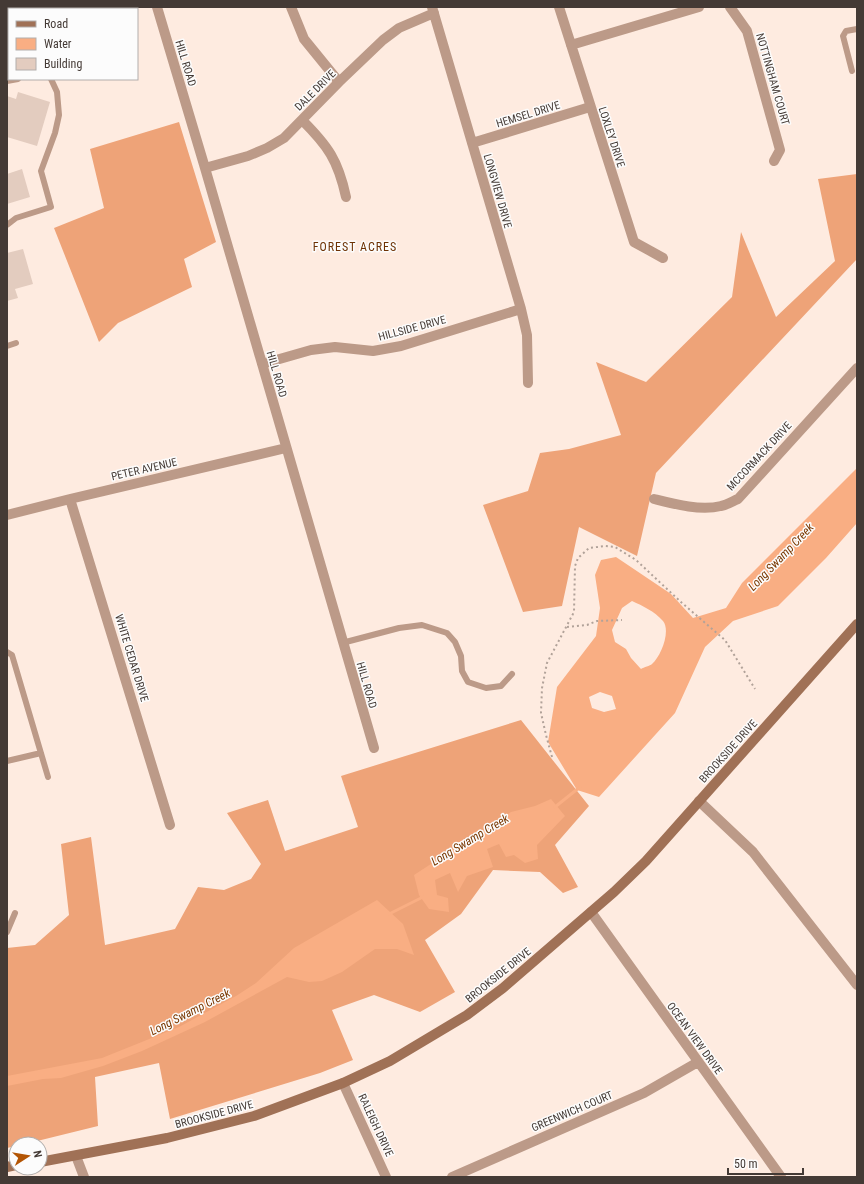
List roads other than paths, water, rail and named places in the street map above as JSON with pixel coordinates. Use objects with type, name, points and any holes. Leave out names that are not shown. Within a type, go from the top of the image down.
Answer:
[{"type":"street","name":"HILL ROAD","points":[[157,7],[342,643],[374,748]]},
{"type":"street","points":[[290,7],[304,39],[339,82]]},
{"type":"street","name":"LOXLEY DRIVE","points":[[559,7],[634,242],[663,258]]},
{"type":"street","points":[[571,45],[699,7]]},
{"type":"street","name":"NOTTINGHAM COURT","points":[[730,7],[747,31],[780,150],[774,161]]},
{"type":"street","name":"DALE DRIVE","points":[[205,168],[248,156],[267,148],[284,138],[383,40],[399,28],[433,10]]},
{"type":"street","name":"LONGVIEW DRIVE","points":[[433,10],[527,335],[528,384]]},
{"type":"street","name":"HEMSEL DRIVE","points":[[472,143],[590,107]]},
{"type":"street","points":[[302,120],[322,141],[334,159],[342,179],[346,197]]},
{"type":"street","name":"HILLSIDE DRIVE","points":[[262,364],[311,350],[335,347],[373,351],[401,346],[520,309]]},
{"type":"street","name":"MCCORMACK DRIVE","points":[[654,499],[681,506],[711,508],[722,506],[738,499],[857,368]]},
{"type":"street","name":"PETER AVENUE","points":[[7,516],[70,498],[286,448]]},
{"type":"street","name":"WHITE CEDAR DRIVE","points":[[70,498],[170,825]]},
{"type":"street","name":"BROOKSIDE DRIVE","points":[[48,1161],[167,1138],[254,1116],[343,1083],[390,1061],[467,1015],[503,988],[614,892],[646,861],[857,624]]},
{"type":"street","points":[[699,802],[753,852],[857,985]]},
{"type":"street","name":"OCEAN VIEW DRIVE","points":[[591,912],[781,1177]]},
{"type":"street","name":"GREENWICH COURT","points":[[452,1177],[644,1093],[698,1062]]},
{"type":"street","name":"RALEIGH DRIVE","points":[[343,1083],[386,1177]]},
{"type":"street","points":[[76,1156],[84,1177]]},
{"type":"lane","points":[[852,71],[843,36],[846,32],[857,29]]},
{"type":"lane","points":[[7,225],[16,218],[51,207],[41,171],[55,133],[59,115],[57,92],[51,80]]},
{"type":"lane","points":[[7,346],[16,343]]},
{"type":"lane","points":[[342,643],[399,628],[422,625],[447,633],[455,642],[461,656],[462,672],[468,682],[486,688],[501,686],[512,674]]},
{"type":"lane","points":[[7,652],[12,655],[48,777]]},
{"type":"lane","points":[[7,761],[41,752]]},
{"type":"lane","points":[[7,932],[15,913]]},
{"type":"water","points":[[857,468],[857,523],[826,558],[778,606],[733,621],[705,647],[675,713],[599,797],[577,790],[548,742],[557,687],[596,636],[600,608],[595,575],[601,560],[616,557],[671,594],[693,618],[726,608],[742,583]],"holes":[[[632,601],[660,617],[665,625],[666,631],[662,650],[659,655],[652,664],[641,669],[631,658],[626,649],[615,642],[612,630],[622,608]],[[600,692],[612,696],[616,709],[604,712],[592,708],[589,697]]]},
{"type":"water","points":[[551,799],[565,816],[537,845],[538,859],[525,863],[514,855],[506,857],[499,844],[487,849],[493,867],[467,876],[458,892],[450,873],[435,880],[437,895],[448,898],[449,912],[429,909],[419,895],[414,875],[511,812],[535,806]]},
{"type":"water","points":[[377,900],[403,924],[414,955],[397,949],[375,949],[342,972],[322,981],[309,982],[287,977],[205,1022],[142,1051],[103,1066],[61,1078],[43,1079],[7,1086],[7,1076],[102,1058],[179,1027],[236,996],[256,983],[294,948]]},
{"type":"waterway","name":"Long Swamp Creek","points":[[555,807],[580,787]]},
{"type":"waterway","name":"Long Swamp Creek","points":[[389,914],[421,898],[422,894]]},
{"type":"district","name":"FOREST ACRES","points":[[355,247]]}]
